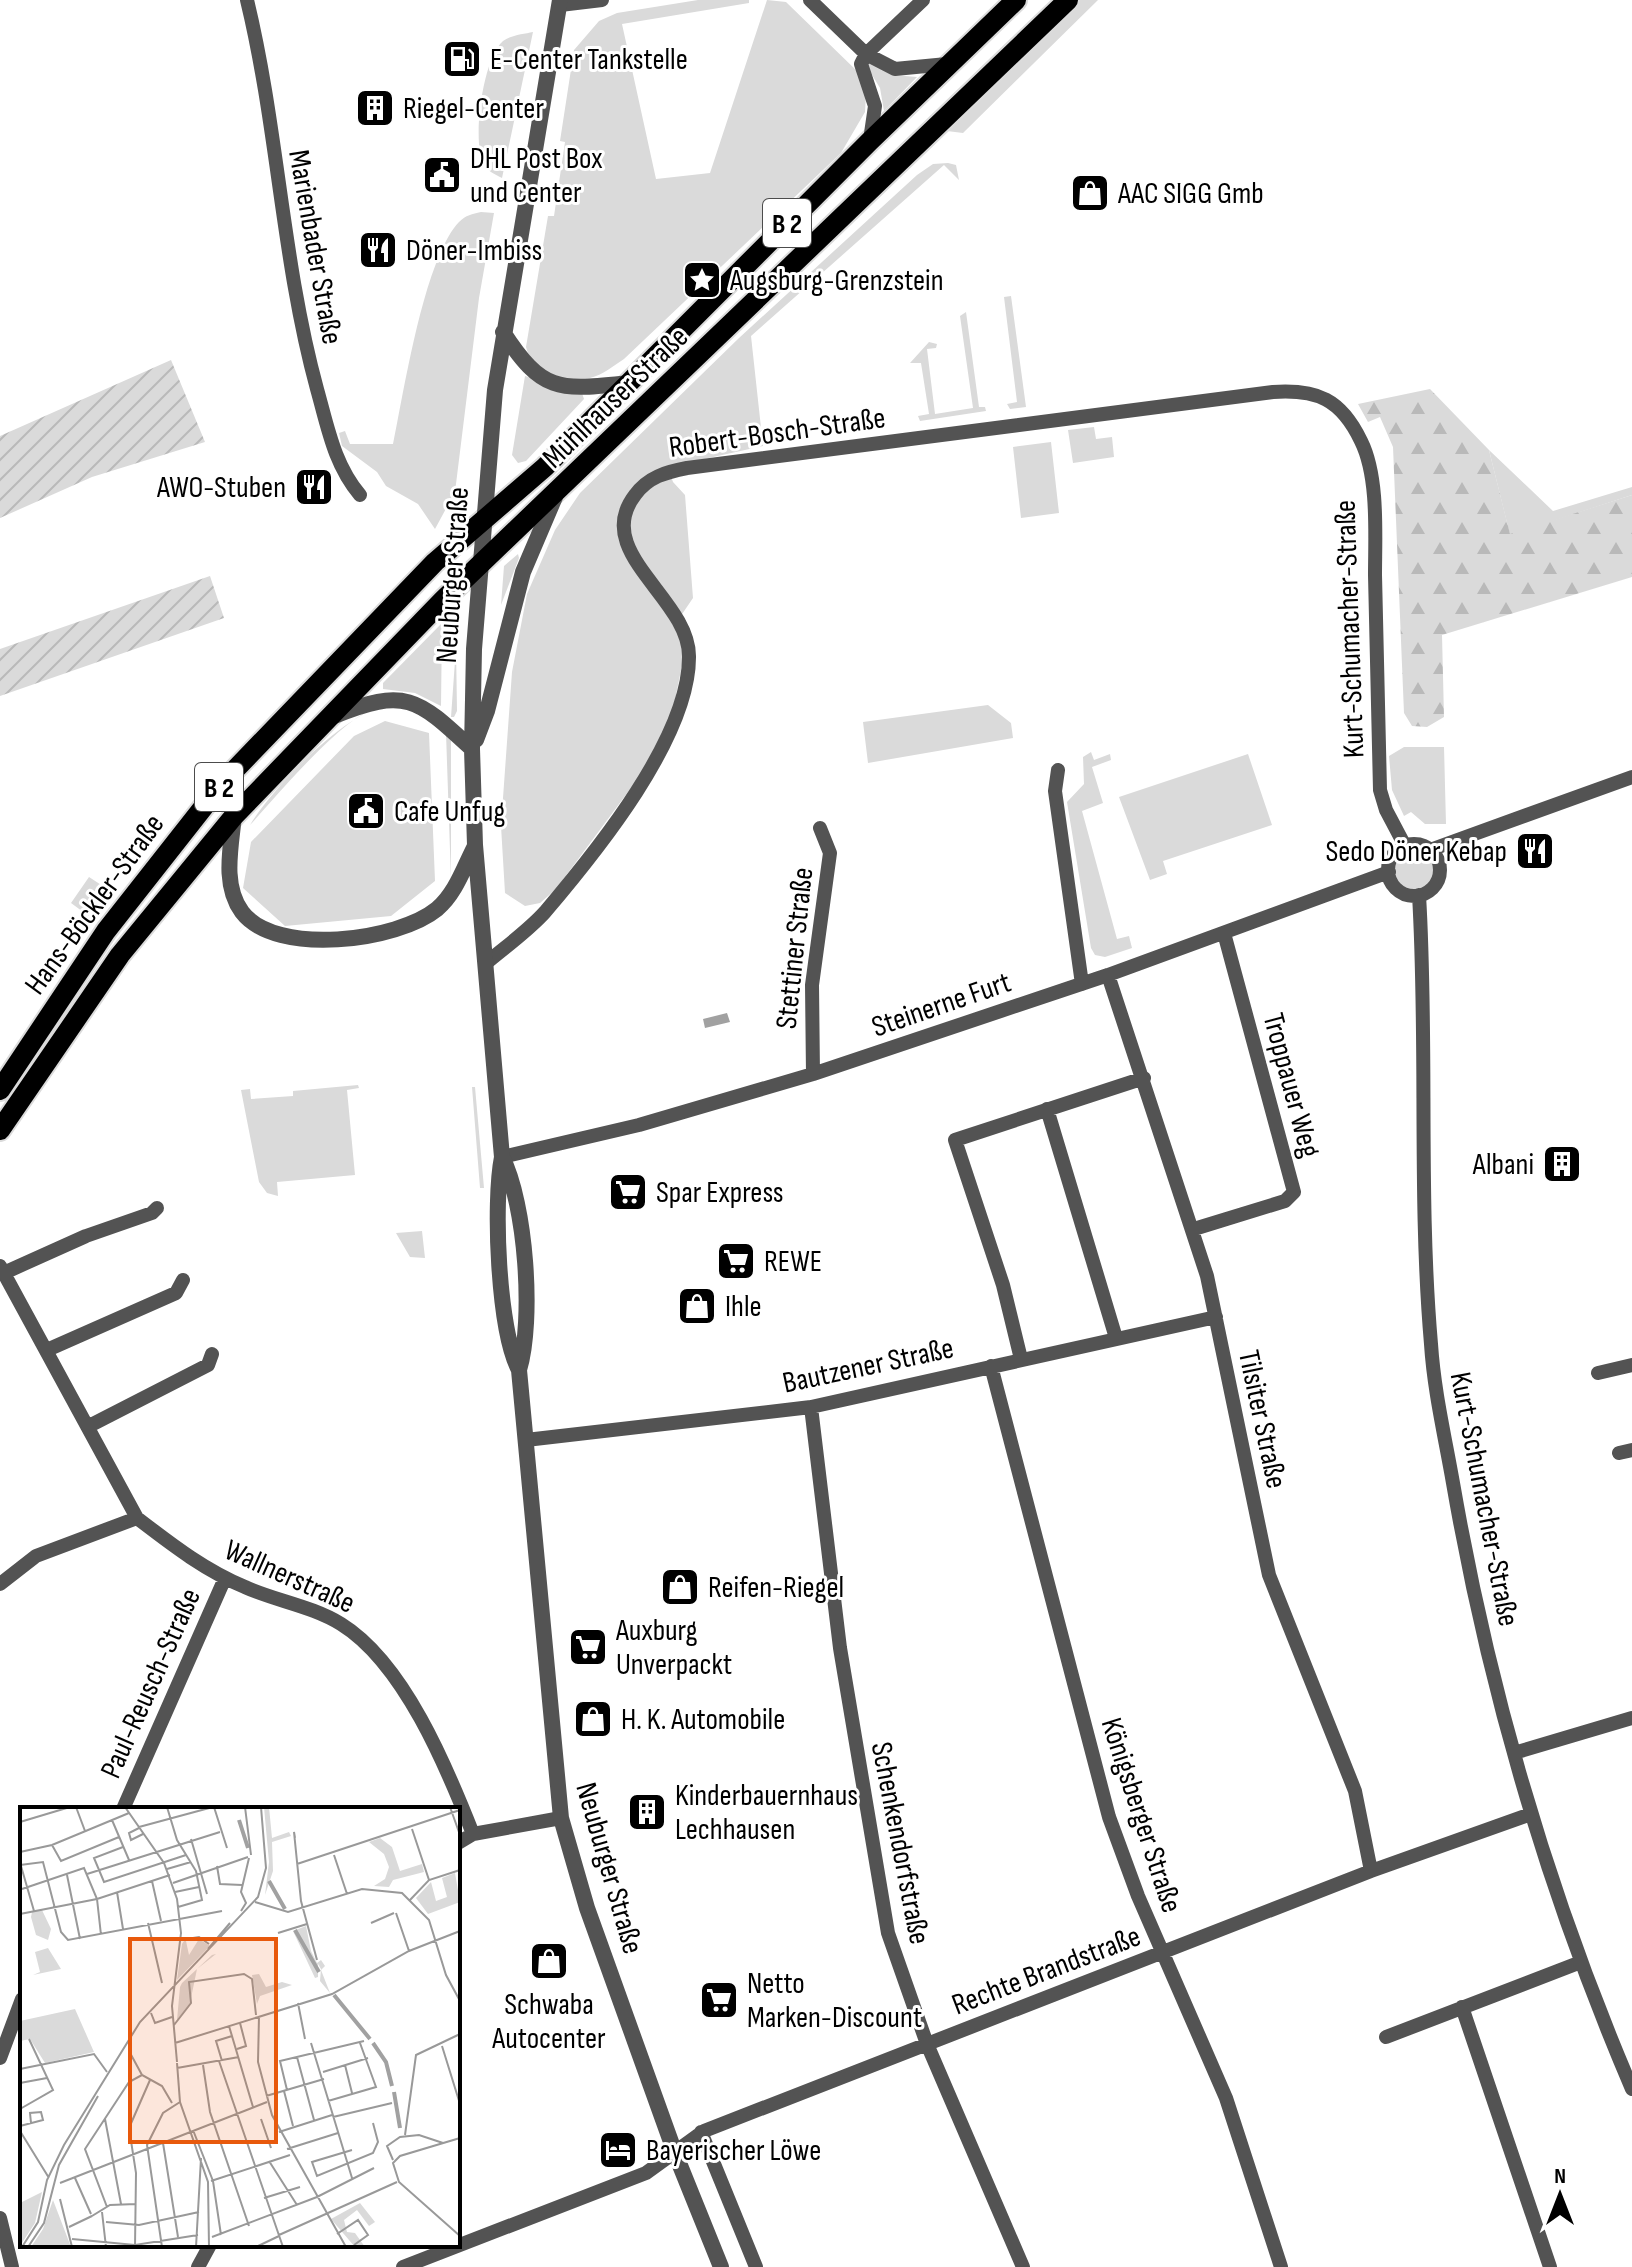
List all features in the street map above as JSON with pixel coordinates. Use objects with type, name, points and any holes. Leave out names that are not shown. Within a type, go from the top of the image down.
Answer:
[{"type":"main road","name":"Mühlhauser Straße","points":[[483,524],[629,383],[947,64],[1016,0]]},
{"type":"main road","name":"Mühlhauser Straße","points":[[479,569],[1068,0]]},
{"type":"main road","name":"Hans-Böckler-Straße","points":[[0,1090],[106,931],[224,781],[435,562],[483,524]]},
{"type":"main road","name":"Hans-Böckler-Straße","points":[[0,1130],[120,955],[234,816],[443,600],[479,569]]},
{"type":"street","name":"Marienbader Straße","points":[[247,0],[258,48],[302,335],[337,462],[360,495]]},
{"type":"street","points":[[560,3],[602,0]]},
{"type":"street","points":[[810,0],[866,54],[906,71],[947,64]]},
{"type":"street","points":[[870,141],[875,106],[861,64],[866,54],[923,0]]},
{"type":"street","name":"Neuburger Straße","points":[[560,3],[503,332],[483,524],[472,749],[475,845],[502,1157],[518,1200],[521,1225],[527,1344],[519,1370],[561,1818],[587,1908],[675,2153],[721,2267]]},
{"type":"street","points":[[503,332],[525,366],[541,379],[586,388],[629,383]]},
{"type":"street","name":"Robert-Bosch-Straße","points":[[485,964],[543,914],[650,771],[677,718],[689,654],[680,621],[636,565],[625,542],[629,503],[654,477],[687,468],[1292,389],[1318,393],[1340,412]]},
{"type":"street","name":"Kurt-Schumacher-Straße","points":[[1340,412],[1362,442],[1374,498],[1380,790],[1386,810],[1405,846]]},
{"type":"street","points":[[328,719],[373,700],[398,699],[434,714],[472,749],[487,711],[523,572],[556,495]]},
{"type":"street","points":[[1058,770],[1055,791],[1082,984]]},
{"type":"street","points":[[1430,850],[1632,777]]},
{"type":"street","points":[[234,816],[229,869],[235,899],[242,912],[266,931],[294,938],[351,937],[417,920],[436,910],[449,896],[475,845]]},
{"type":"street","name":"Stettiner Straße","points":[[813,1074],[812,985],[830,853],[820,828]]},
{"type":"street","points":[[1418,845],[1430,850],[1438,861],[1439,879],[1427,892],[1419,895],[1398,890],[1389,872],[1394,854],[1405,846],[1418,845]]},
{"type":"street","name":"Steinerne Furt","points":[[502,1157],[613,1132],[813,1074],[1108,975],[1389,872]]},
{"type":"street","name":"Kurt-Schumacher-Straße","points":[[1419,895],[1423,1222],[1433,1369],[1463,1542],[1531,1814],[1581,1962],[1632,2089]]},
{"type":"street","name":"Troppauer Weg","points":[[1194,1229],[1285,1201],[1294,1192],[1224,933]]},
{"type":"street","name":"Tilsiter Straße","points":[[1108,975],[1194,1229],[1216,1317],[1269,1575],[1355,1791],[1371,1871]]},
{"type":"street","points":[[1021,1359],[1003,1285],[955,1140],[1144,1078]]},
{"type":"street","points":[[1047,1109],[1116,1338]]},
{"type":"street","name":"Wallnerstraße","points":[[157,1208],[152,1213],[3,1269],[137,1518],[162,1539],[225,1578],[310,1609],[360,1638],[408,1698],[447,1769],[473,1834]]},
{"type":"street","points":[[47,1350],[176,1293],[183,1280]]},
{"type":"street","name":"Bautzener Straße","points":[[526,1440],[811,1407],[1216,1317]]},
{"type":"street","points":[[89,1426],[208,1365],[212,1354]]},
{"type":"street","points":[[1598,1373],[1632,1365]]},
{"type":"street","name":"Königsberger Straße","points":[[991,1366],[1109,1817],[1161,1953],[1226,2098],[1281,2267]]},
{"type":"street","name":"Schenkendorfstraße","points":[[811,1407],[840,1648],[877,1884],[888,1933],[927,2044],[1023,2267]]},
{"type":"street","points":[[0,1584],[36,1556],[137,1518]]},
{"type":"street","name":"Paul-Reusch-Straße","points":[[124,1807],[225,1578]]},
{"type":"street","points":[[1514,1753],[1632,1718]]},
{"type":"street","name":"Rechte Brandstraße","points":[[460,2245],[646,2173],[701,2132],[1371,1871],[1531,1814]]},
{"type":"street","points":[[460,1842],[473,1834],[561,1818]]},
{"type":"street","points":[[1386,2037],[1581,1962]]},
{"type":"street","points":[[0,2058],[20,2004]]},
{"type":"street","points":[[1462,2007],[1550,2267]]},
{"type":"street","points":[[701,2132],[756,2267]]},
{"type":"street","points":[[0,2218],[12,2267]]},
{"type":"street","points":[[198,2267],[209,2247]]},
{"type":"street","name":"Rechte Brandstraße","points":[[403,2267],[455,2247]]},
{"type":"green space","points":[[698,0],[749,0],[749,3],[622,24],[656,179],[710,173],[767,0],[786,2],[858,72],[866,94],[865,112],[841,153],[624,359],[604,373],[590,378],[561,378],[535,363],[526,347],[548,216],[554,216],[565,142],[560,141],[574,50],[599,21],[617,13]]},
{"type":"green space","points":[[1080,0],[1098,0],[963,133],[947,131]]},
{"type":"green space","points":[[533,32],[502,178],[487,168],[480,152],[481,99],[496,50],[503,41]]},
{"type":"green space","points":[[871,61],[893,75],[917,77],[884,111],[880,88],[866,65]]},
{"type":"green space","points":[[933,164],[956,165],[959,180],[944,165],[751,336],[763,446],[668,467],[673,482],[685,495],[693,598],[676,623],[684,655],[672,715],[645,769],[556,889],[540,903],[525,906],[505,893],[501,826],[512,672],[527,594],[555,530],[580,493],[739,338],[917,175]]},
{"type":"green space","points":[[481,212],[494,213],[479,298],[455,492],[435,529],[418,504],[386,486],[377,472],[342,446],[339,433],[345,431],[350,444],[393,444],[409,360],[435,265],[459,222]]},
{"type":"green space","points":[[1011,296],[1026,407],[1010,409],[1007,404],[1017,402],[1004,297]]},
{"type":"green space","points":[[966,312],[979,407],[985,407],[986,411],[920,421],[918,416],[929,414],[921,363],[910,363],[929,342],[937,344],[936,348],[927,349],[935,414],[973,408],[960,316]]},
{"type":"green space","points":[[171,360],[205,442],[92,477],[0,518],[0,436]]},
{"type":"green space","points":[[525,376],[582,393],[584,399],[526,461],[518,463],[512,455]]},
{"type":"green space","points":[[1430,389],[1489,450],[1510,534],[1632,495],[1632,577],[1442,635],[1444,717],[1427,727],[1412,726],[1404,713],[1393,447],[1380,417],[1368,422],[1358,404]]},
{"type":"green space","points":[[1094,427],[1096,439],[1112,437],[1114,457],[1073,463],[1068,430]]},
{"type":"green space","points":[[1051,442],[1059,513],[1021,518],[1013,447]]},
{"type":"green space","points":[[1489,450],[1553,511],[1632,487],[1632,495],[1510,535]]},
{"type":"green space","points":[[518,554],[519,558],[501,605],[504,566]]},
{"type":"green space","points":[[210,576],[224,618],[0,696],[0,649]]},
{"type":"green space","points":[[442,623],[441,706],[415,693],[383,689],[383,683]]},
{"type":"green space","points":[[456,647],[457,711],[451,717]]},
{"type":"green space","points":[[397,703],[416,707],[435,721],[407,708],[377,708]]},
{"type":"green space","points":[[988,705],[1011,723],[1013,738],[868,763],[863,722]]},
{"type":"green space","points":[[359,717],[327,742],[250,825],[276,790],[315,750],[337,732]]},
{"type":"green space","points":[[385,721],[429,733],[435,881],[391,916],[285,926],[243,888],[251,842],[354,736]]},
{"type":"green space","points":[[446,733],[451,740],[451,880]]},
{"type":"green space","points":[[1404,747],[1444,747],[1446,824],[1425,824],[1411,812],[1404,816],[1392,790],[1389,756]]},
{"type":"green space","points":[[1091,752],[1094,760],[1110,754],[1111,760],[1092,767],[1103,803],[1082,811],[1117,939],[1129,936],[1132,948],[1105,957],[1095,955],[1091,948],[1067,802],[1084,784],[1083,757]]},
{"type":"green space","points":[[1248,754],[1272,825],[1163,861],[1167,874],[1150,880],[1119,797]]},
{"type":"green space","points":[[1414,850],[1428,856],[1434,870],[1428,884],[1414,890],[1400,884],[1394,870],[1400,856]]},
{"type":"green space","points":[[89,877],[109,890],[90,917],[71,903]]},
{"type":"green space","points":[[358,1085],[359,1088],[347,1090],[355,1175],[277,1182],[278,1196],[267,1193],[259,1182],[241,1090],[250,1089],[251,1099],[293,1096],[293,1091]]},
{"type":"green space","points":[[472,1087],[475,1087],[484,1188],[480,1188]]},
{"type":"green space","points":[[422,1231],[425,1258],[410,1257],[396,1233]]},
{"type":"shaded area","points":[[727,1013],[730,1022],[705,1028],[703,1019]]},
{"type":"place","name":"E-Center Tankstelle","points":[[462,59]]},
{"type":"place","name":"Riegel-Center","points":[[375,108]]},
{"type":"place","name":"DHL Post Box und Center","points":[[442,175]]},
{"type":"place","name":"AAC SIGG Gmb","points":[[1090,193]]},
{"type":"place","name":"Döner-Imbiss","points":[[378,250]]},
{"type":"place","name":"Augsburg-Grenzstein","points":[[702,280]]},
{"type":"place","name":"AWO-Stuben","points":[[314,487]]},
{"type":"place","name":"Cafe Unfug","points":[[366,811]]},
{"type":"place","name":"Sedo Döner Kebap","points":[[1535,851]]},
{"type":"place","name":"Albani","points":[[1562,1164]]},
{"type":"place","name":"Spar Express","points":[[628,1192]]},
{"type":"place","name":"REWE","points":[[736,1261]]},
{"type":"place","name":"Ihle","points":[[697,1306]]},
{"type":"place","name":"Reifen-Riegel","points":[[680,1587]]},
{"type":"place","name":"Auxburg Unverpackt","points":[[588,1647]]},
{"type":"place","name":"H. K. Automobile","points":[[593,1719]]},
{"type":"place","name":"Kinderbauernhaus Lechhausen","points":[[647,1812]]},
{"type":"place","name":"Schwaba Autocenter","points":[[549,1961]]},
{"type":"place","name":"Netto Marken-Discount","points":[[719,2000]]},
{"type":"place","name":"Bayerischer Löwe","points":[[618,2150]]}]
